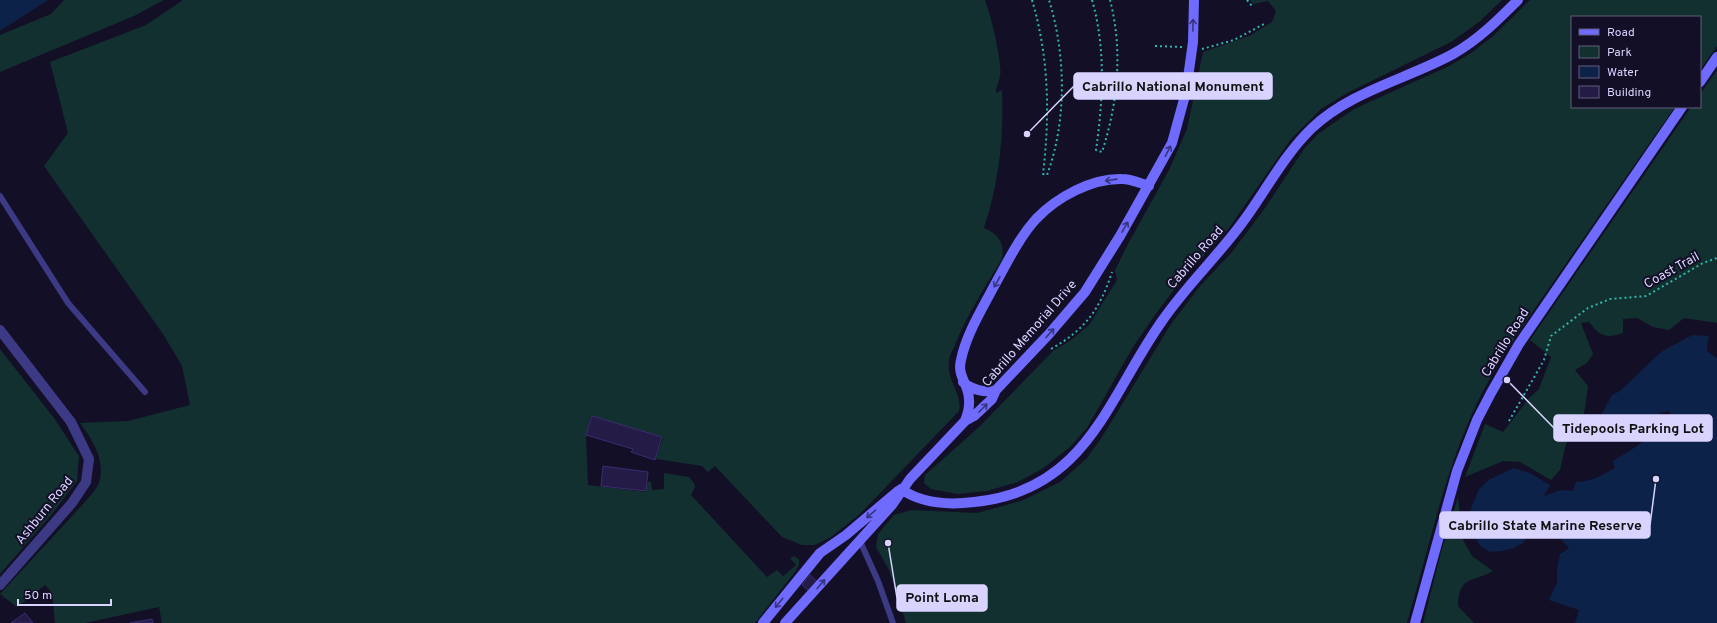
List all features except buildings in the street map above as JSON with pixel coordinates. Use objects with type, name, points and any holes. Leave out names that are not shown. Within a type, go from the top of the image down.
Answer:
[{"type":"street","points":[[1149,186],[1172,143],[1186,92],[1193,42],[1194,0]]},
{"type":"street","name":"Cabrillo Road","points":[[901,489],[910,495],[929,501],[956,503],[982,502],[1022,490],[1060,468],[1079,452],[1097,429],[1146,344],[1176,300],[1233,236],[1290,154],[1312,129],[1333,112],[1354,100],[1442,60],[1461,49],[1483,33],[1518,0]]},
{"type":"street","points":[[1701,81],[1717,58]]},
{"type":"street","name":"Cabrillo Road","points":[[1416,623],[1457,471],[1469,440],[1491,393],[1519,344],[1681,108]]},
{"type":"street","name":"Cabrillo Memorial Drive","points":[[763,623],[820,553],[846,535],[901,489],[964,421],[974,416],[992,399],[996,390],[1049,334],[1085,292],[1149,186],[1123,179],[1100,182],[1071,193],[1037,218],[1016,248],[971,332],[960,362],[960,372],[968,391],[969,402],[964,421]]},
{"type":"street","name":"Ashburn Road","points":[[0,330],[72,422],[89,459],[86,482],[72,503],[0,584]]},
{"type":"street","points":[[964,382],[971,388],[984,391],[996,390]]},
{"type":"street","name":"Cabrillo Memorial Drive","points":[[785,623],[860,542],[892,505],[901,489]]},
{"type":"lane","points":[[0,196],[68,303],[145,392]]},
{"type":"lane","points":[[860,542],[878,581],[893,623]]},
{"type":"path","points":[[1032,0],[1042,42],[1046,68],[1048,135],[1043,174],[1047,175],[1058,135],[1062,87],[1060,49],[1050,0]]},
{"type":"path","points":[[1092,0],[1099,34],[1102,77],[1101,116],[1096,150],[1102,152],[1113,110],[1118,65],[1115,28],[1110,0]]},
{"type":"path","points":[[1247,0],[1252,6]]},
{"type":"path","points":[[1200,49],[1234,40],[1264,24]]},
{"type":"path","points":[[1155,46],[1185,48]]},
{"type":"path","name":"Coast Trail","points":[[1509,422],[1544,360],[1551,336],[1588,308],[1610,298],[1646,296],[1703,263],[1717,258]]},
{"type":"green space","points":[[64,0],[164,0],[134,16],[0,72],[0,35],[51,14]]},
{"type":"green space","points":[[183,0],[985,0],[993,26],[1000,61],[1000,76],[996,93],[1002,90],[1002,125],[997,177],[984,228],[994,233],[1000,240],[1003,254],[1002,259],[965,323],[950,358],[950,375],[959,399],[959,411],[860,514],[831,537],[815,545],[802,545],[782,537],[715,466],[708,472],[702,466],[656,459],[663,438],[591,416],[586,435],[588,485],[646,492],[648,482],[651,482],[652,490],[664,489],[664,473],[689,477],[694,483],[695,487],[691,495],[767,577],[777,570],[783,576],[796,565],[790,558],[794,556],[799,559],[799,565],[795,572],[755,623],[162,623],[159,607],[85,623],[55,623],[52,593],[45,585],[17,607],[0,594],[94,492],[98,485],[101,468],[100,460],[94,444],[80,423],[128,421],[190,405],[182,366],[163,334],[44,166],[68,133],[50,62],[146,25]]},
{"type":"green space","points":[[1250,0],[1502,0],[1479,22],[1451,42],[1347,93],[1321,109],[1291,139],[1229,228],[1179,283],[1155,315],[1133,347],[1087,428],[1070,447],[1042,469],[1018,482],[987,491],[957,494],[931,489],[924,483],[925,475],[979,427],[1053,351],[1071,340],[1089,325],[1117,280],[1115,270],[1169,170],[1187,129],[1203,52],[1249,36],[1272,22],[1276,11],[1268,1],[1253,4]]},
{"type":"green space","points":[[1530,0],[1717,0],[1717,46],[1701,69],[1701,16],[1571,16],[1571,108],[1674,108],[1524,325],[1486,385],[1466,428],[1446,483],[1407,623],[906,623],[889,570],[876,547],[878,534],[894,515],[911,510],[977,513],[1021,501],[1060,482],[1086,459],[1102,437],[1171,324],[1200,286],[1232,252],[1265,208],[1304,149],[1318,134],[1354,109],[1449,66],[1471,53],[1492,37]]},
{"type":"green space","points":[[1717,70],[1717,323],[1684,318],[1669,330],[1653,327],[1637,318],[1623,319],[1623,333],[1607,336],[1596,330],[1589,322],[1581,323],[1593,354],[1587,363],[1575,370],[1588,386],[1585,409],[1581,422],[1566,444],[1560,470],[1551,480],[1520,462],[1503,461],[1465,477],[1485,424],[1503,432],[1530,397],[1539,389],[1551,357],[1530,340],[1690,108],[1701,108],[1701,93]]},
{"type":"green space","points":[[0,349],[54,418],[79,456],[77,481],[52,514],[0,574]]},
{"type":"green space","points":[[1458,497],[1462,538],[1472,556],[1493,571],[1468,581],[1461,589],[1458,606],[1474,623],[1423,623],[1441,552]]},
{"type":"water","points":[[0,0],[48,0],[0,31]]},
{"type":"water","points":[[1692,335],[1709,336],[1707,347],[1708,352],[1717,358],[1717,623],[1575,623],[1579,610],[1549,600],[1557,583],[1557,570],[1560,554],[1569,548],[1560,538],[1548,535],[1542,526],[1534,527],[1523,543],[1514,548],[1490,552],[1480,546],[1474,535],[1470,511],[1479,489],[1490,479],[1514,468],[1530,473],[1550,485],[1544,496],[1560,490],[1573,491],[1576,482],[1601,476],[1615,468],[1613,461],[1637,446],[1669,421],[1671,415],[1669,411],[1660,413],[1637,426],[1633,426],[1619,432],[1615,427],[1606,429],[1599,419],[1612,395],[1620,391],[1661,352]]},
{"type":"place","name":"Cabrillo National Monument","points":[[1027,134]]},
{"type":"place","name":"Tidepools Parking Lot","points":[[1507,380]]},
{"type":"place","name":"Cabrillo State Marine Reserve","points":[[1656,479]]},
{"type":"place","name":"Point Loma","points":[[888,543]]}]
